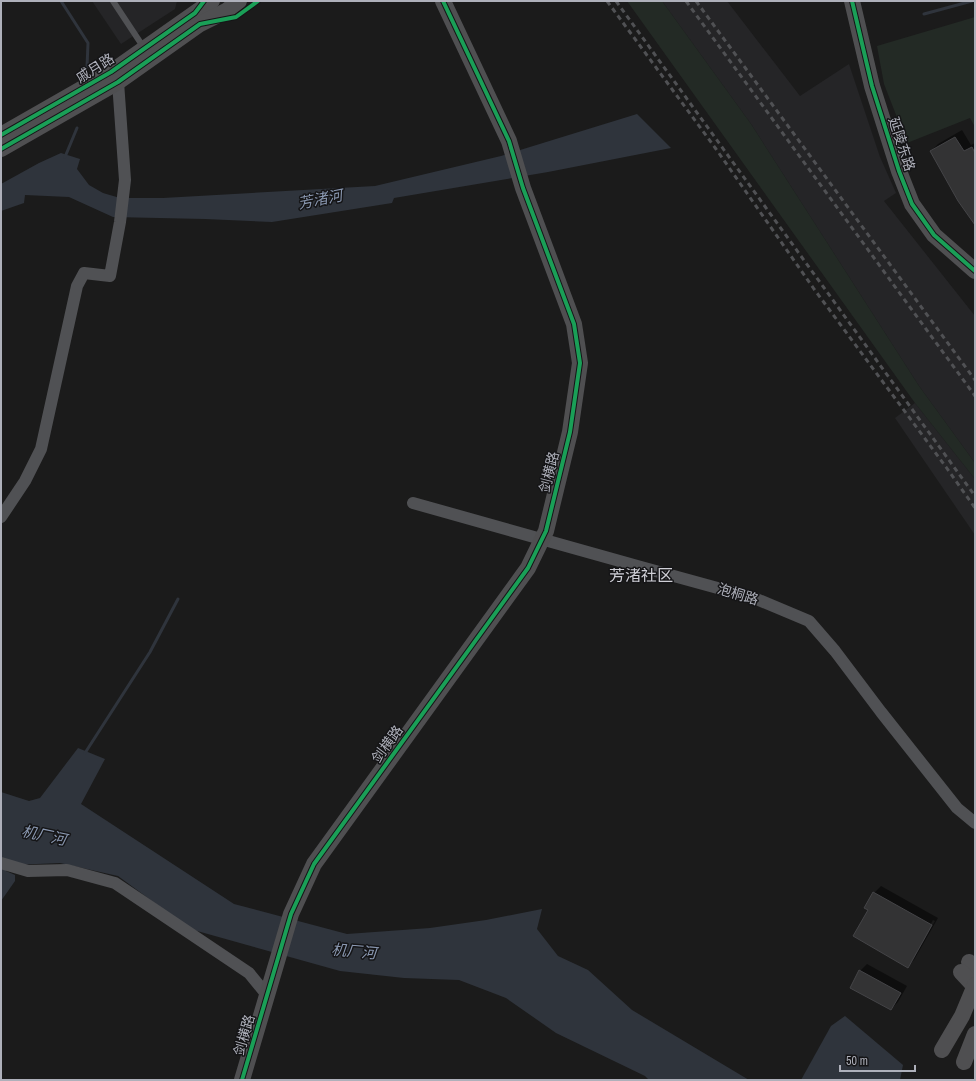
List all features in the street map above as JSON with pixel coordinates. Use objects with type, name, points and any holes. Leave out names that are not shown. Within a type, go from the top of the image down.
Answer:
[{"type":"street","name":"戚月路","points":[[1,135],[111,72],[144,49],[210,9],[226,11],[239,1]]},
{"type":"street","name":"剑横路","points":[[242,1080],[291,914],[314,864],[528,568],[546,531],[570,432],[580,363],[574,324],[523,188],[509,142],[443,1]]},
{"type":"street","name":"延陵东路","points":[[852,1],[872,86],[898,171],[912,204],[934,235],[975,271]]},
{"type":"street","name":"戚月路","points":[[1,149],[28,135],[118,82],[200,24],[210,9]]},
{"type":"street","points":[[1,518],[25,481],[41,450],[77,286],[84,273],[110,276],[120,222],[125,180],[118,82]]},
{"type":"street","name":"泡桐路","points":[[413,502],[754,598],[809,621],[835,651],[957,808],[975,823]]},
{"type":"street","points":[[5,864],[28,871],[67,870],[115,883],[249,973],[267,995]]},
{"type":"street","points":[[942,1050],[962,1016],[975,986],[968,968]]},
{"type":"street","points":[[964,1062],[975,1034]]},
{"type":"lane","points":[[113,1],[144,49]]},
{"type":"shaded area","points":[[92,1],[177,1],[175,9],[121,44]]},
{"type":"shaded area","points":[[627,1],[662,1],[751,124],[919,386],[975,463],[975,479],[915,403]]},
{"type":"shaded area","points":[[662,1],[727,1],[800,96],[849,64],[880,157],[896,193],[884,201],[975,316],[975,463],[919,386],[751,124]]},
{"type":"shaded area","points":[[975,17],[975,127],[970,118],[907,143],[884,84],[877,46]]},
{"type":"shaded area","points":[[915,403],[975,479],[975,535],[895,418]]},
{"type":"water","name":"芳渚河","points":[[637,114],[671,148],[548,172],[394,198],[392,203],[272,222],[113,217],[69,197],[25,195],[24,203],[1,211],[1,184],[39,163],[61,153],[80,159],[77,169],[89,185],[103,193],[120,198],[163,198],[375,186],[501,156]]},
{"type":"water","name":"机厂河","points":[[78,748],[105,759],[81,804],[234,904],[347,934],[430,928],[486,920],[542,909],[537,929],[558,956],[588,970],[632,1010],[749,1080],[649,1080],[645,1076],[556,1033],[506,998],[459,980],[404,978],[340,971],[190,929],[118,876],[60,863],[14,865],[7,861],[6,871],[15,875],[15,881],[1,901],[1,792],[29,801],[40,798]]},
{"type":"water","points":[[845,1016],[903,1065],[900,1080],[801,1080],[831,1026]]},
{"type":"building","points":[[955,137],[964,151],[972,147],[975,153],[975,225],[958,201],[930,151]]},
{"type":"building","points":[[873,892],[932,925],[908,968],[853,936],[868,910],[864,908]]},
{"type":"building","points":[[859,970],[901,993],[891,1010],[850,988]]},
{"type":"waterway","points":[[61,1],[88,43],[87,67]]},
{"type":"waterway","points":[[924,14],[972,1]]},
{"type":"waterway","points":[[65,157],[77,128]]},
{"type":"waterway","points":[[85,753],[150,652],[178,599]]},
{"type":"railway","points":[[607,1],[716,149],[814,289],[975,508]]},
{"type":"railway","points":[[616,1],[975,496]]},
{"type":"railway","points":[[686,1],[975,396]]},
{"type":"railway","points":[[696,1],[975,380]]},
{"type":"cycle path","points":[[1,135],[111,72],[195,13],[204,1]]},
{"type":"cycle path","points":[[1,149],[118,82],[200,24],[236,17],[258,1]]},
{"type":"cycle path","points":[[242,1080],[291,914],[314,864],[528,568],[546,531],[570,432],[580,363],[574,324],[523,188],[509,141],[443,1]]},
{"type":"cycle path","points":[[852,1],[872,86],[899,171],[912,204],[934,235],[975,271]]},
{"type":"district","name":"芳渚社区","points":[[641,575]]}]
